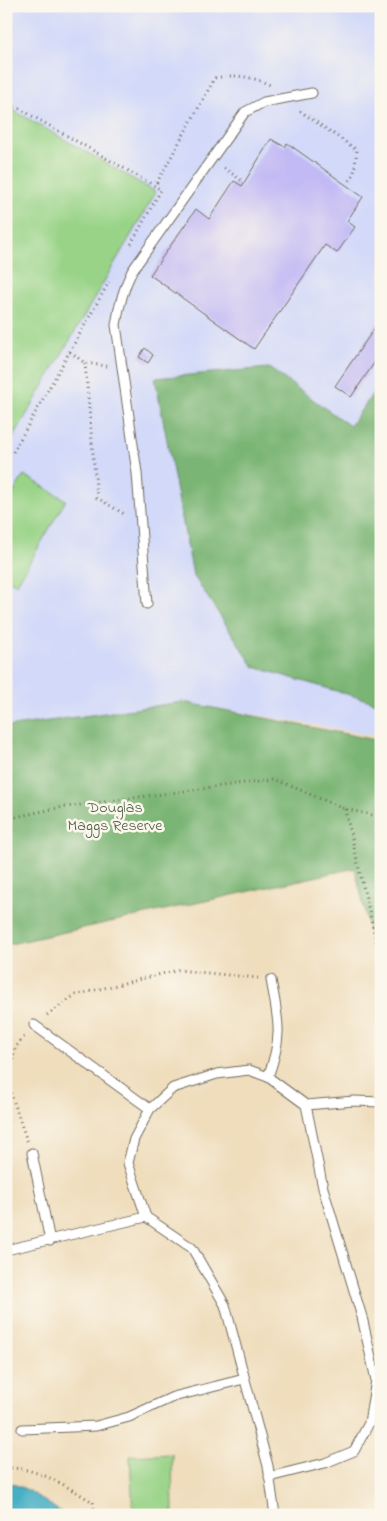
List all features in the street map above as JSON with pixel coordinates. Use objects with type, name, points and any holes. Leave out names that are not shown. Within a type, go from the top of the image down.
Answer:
[{"type":"lane","points":[[147,604],[137,473],[117,318],[125,287],[132,271],[245,112],[264,102],[312,93]]},
{"type":"lane","points":[[268,1077],[277,1050],[279,1026],[272,980]]},
{"type":"lane","points":[[34,1025],[150,1109]]},
{"type":"lane","points":[[275,1515],[269,1477],[224,1305],[192,1248],[146,1217],[128,1163],[134,1138],[150,1109],[173,1088],[217,1074],[249,1070],[268,1077],[306,1105],[354,1101],[381,1102]]},
{"type":"lane","points":[[269,1477],[325,1462],[354,1451],[369,1423],[376,1380],[362,1317],[322,1188],[306,1105]]},
{"type":"lane","points":[[32,1153],[50,1241]]},
{"type":"lane","points":[[6,1250],[146,1217]]},
{"type":"lane","points":[[22,1430],[96,1426],[129,1417],[173,1397],[244,1379]]},
{"type":"path","points":[[155,186],[216,78],[232,75],[265,82],[276,88],[281,113],[300,111],[358,150],[354,173],[348,182]]},
{"type":"path","points":[[6,101],[161,190],[127,250]]},
{"type":"path","points":[[221,166],[241,180]]},
{"type":"path","points":[[13,452],[113,275]]},
{"type":"path","points":[[70,352],[85,363],[110,366],[121,360]]},
{"type":"path","points":[[85,363],[97,498],[140,524]]},
{"type":"path","points":[[6,819],[58,808],[274,779],[345,809],[381,818]]},
{"type":"path","points":[[345,809],[381,962]]},
{"type":"path","points":[[32,1153],[8,1085],[15,1048],[34,1025],[75,995],[178,970],[236,974],[272,980]]},
{"type":"path","points":[[6,1468],[21,1467],[55,1480],[93,1502],[94,1515]]},
{"type":"shaded area","points":[[6,6],[381,6],[381,737],[183,702],[6,727]]},
{"type":"green space","points":[[6,106],[156,192],[6,450]]},
{"type":"green space","points":[[269,368],[350,426],[381,382],[381,704],[254,667],[193,575],[155,378]]},
{"type":"green space","points":[[24,475],[66,500],[17,584],[6,578],[6,505]]},
{"type":"green space","name":"Douglas Maggs Reserve","points":[[183,702],[381,741],[381,983],[355,868],[6,945],[6,727]]},
{"type":"green space","points":[[172,1454],[173,1515],[133,1515],[130,1456]]},
{"type":"water","points":[[6,1481],[28,1490],[65,1515],[6,1515]]},
{"type":"building","points":[[271,139],[285,147],[287,143],[363,197],[347,221],[355,227],[337,253],[325,245],[254,349],[150,275],[196,209],[209,219],[234,181],[242,186]]},
{"type":"building","points":[[378,323],[381,325],[381,353],[351,397],[335,386]]},
{"type":"building","points":[[145,348],[153,355],[148,363],[139,357]]}]
